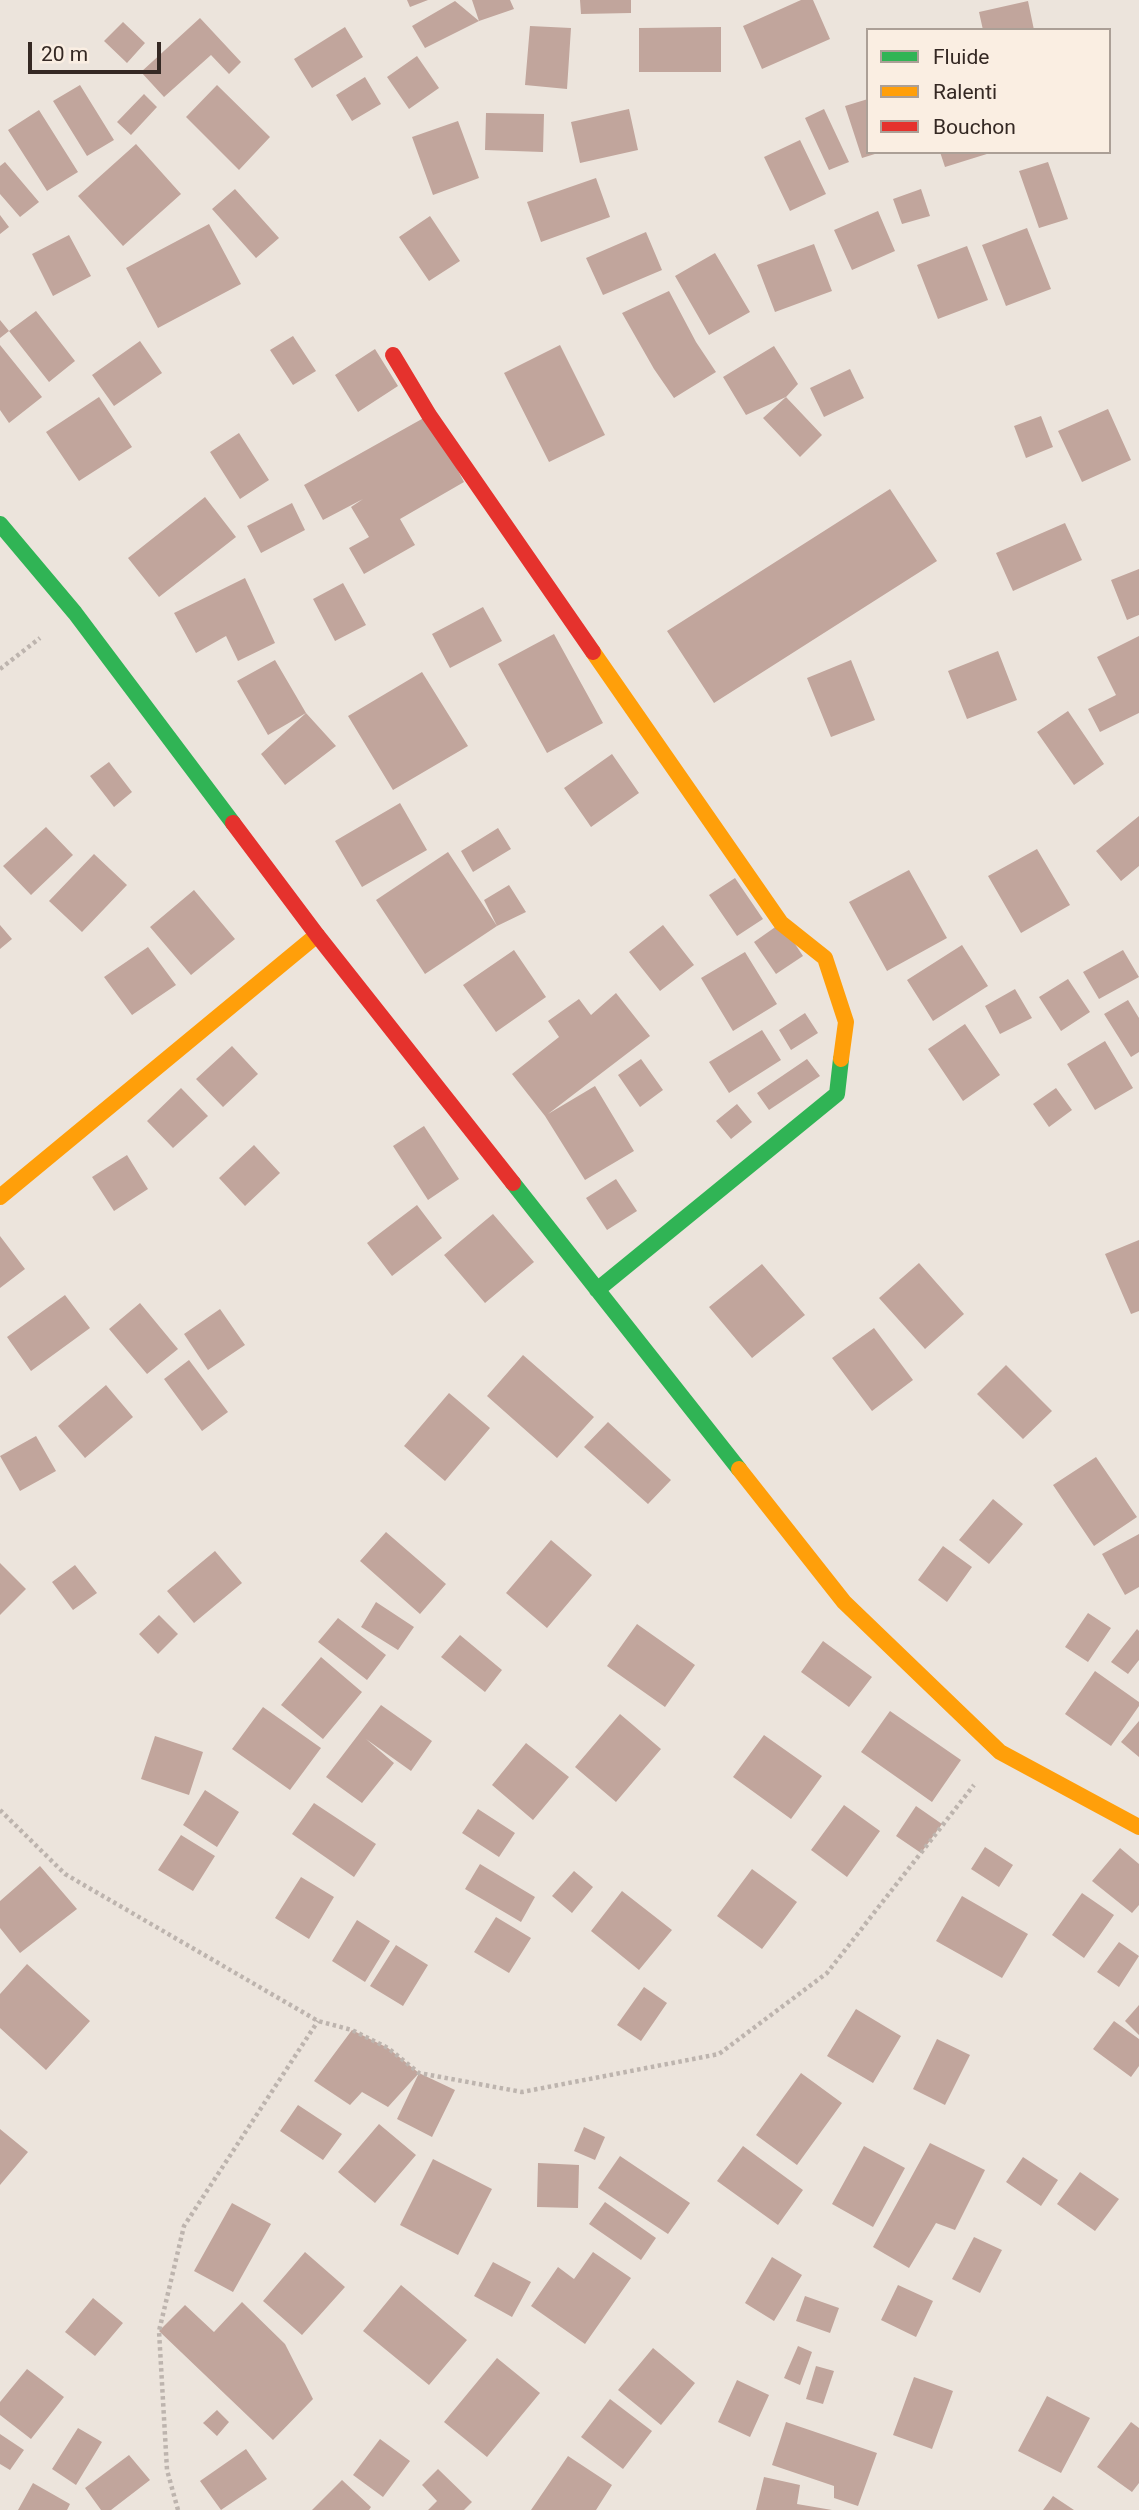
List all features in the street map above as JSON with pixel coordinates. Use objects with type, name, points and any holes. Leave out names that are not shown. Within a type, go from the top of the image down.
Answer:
[{"type":"street","points":[[393,355],[429,415],[781,923],[825,958],[846,1022],[836,1094],[597,1290]]},
{"type":"street","points":[[0,524],[75,612],[317,935],[844,1602],[1000,1752],[1139,1827]]},
{"type":"street","points":[[0,1197],[317,935]]},
{"type":"path","points":[[0,669],[75,612]]},
{"type":"path","points":[[0,1810],[65,1874],[318,2021],[352,2030],[388,2048],[419,2073],[522,2092],[719,2054],[827,1973],[1000,1752]]},
{"type":"path","points":[[178,2510],[167,2470],[159,2331],[184,2226],[318,2021]]},
{"type":"building","points":[[407,0],[428,0],[410,7]]},
{"type":"building","points":[[472,0],[510,0],[514,9],[479,21]]},
{"type":"building","points":[[580,0],[631,0],[631,13],[581,14]]},
{"type":"building","points":[[801,0],[813,0],[830,39],[762,69],[743,26]]},
{"type":"building","points":[[455,1],[479,21],[425,48],[412,26]]},
{"type":"building","points":[[1028,1],[1034,28],[983,28],[979,12]]},
{"type":"building","points":[[200,18],[241,62],[229,74],[211,55],[164,97],[141,72]]},
{"type":"building","points":[[123,22],[145,43],[127,63],[104,41]]},
{"type":"building","points":[[530,26],[571,28],[567,89],[525,85]]},
{"type":"building","points":[[345,27],[363,57],[312,88],[294,59]]},
{"type":"building","points":[[721,27],[721,72],[639,72],[639,28]]},
{"type":"building","points":[[417,56],[439,88],[409,109],[387,77]]},
{"type":"building","points":[[365,77],[381,104],[352,121],[336,95]]},
{"type":"building","points":[[80,85],[114,140],[87,156],[53,101]]},
{"type":"building","points":[[217,85],[270,137],[239,170],[186,117]]},
{"type":"building","points":[[144,94],[157,107],[131,135],[117,122]]},
{"type":"building","points":[[866,100],[866,154],[875,154],[862,158],[845,106]]},
{"type":"building","points":[[629,109],[638,150],[580,163],[571,122]]},
{"type":"building","points":[[824,109],[849,162],[829,170],[805,118]]},
{"type":"building","points":[[39,110],[78,172],[47,191],[8,130]]},
{"type":"building","points":[[486,113],[544,114],[543,152],[485,150]]},
{"type":"building","points":[[458,121],[479,178],[433,195],[412,137]]},
{"type":"building","points":[[800,140],[826,194],[790,211],[764,157]]},
{"type":"building","points":[[136,144],[181,194],[123,246],[78,196]]},
{"type":"building","points":[[941,154],[987,154],[945,167]]},
{"type":"building","points":[[5,162],[39,202],[20,217],[0,194],[0,166]]},
{"type":"building","points":[[1048,162],[1068,219],[1039,228],[1019,171]]},
{"type":"building","points":[[596,178],[610,217],[541,242],[527,202]]},
{"type":"building","points":[[235,189],[279,238],[256,258],[212,209]]},
{"type":"building","points":[[921,189],[930,216],[902,224],[893,199]]},
{"type":"building","points":[[878,211],[895,251],[852,270],[834,230]]},
{"type":"building","points":[[0,215],[9,227],[0,234]]},
{"type":"building","points":[[430,216],[460,261],[429,281],[399,237]]},
{"type":"building","points":[[209,224],[241,284],[158,328],[126,268]]},
{"type":"building","points":[[1027,228],[1051,289],[1006,306],[982,245]]},
{"type":"building","points":[[646,232],[662,270],[603,295],[586,258]]},
{"type":"building","points":[[69,235],[91,276],[53,296],[32,254]]},
{"type":"building","points":[[814,244],[832,291],[775,312],[757,265]]},
{"type":"building","points":[[967,246],[988,300],[938,319],[917,265]]},
{"type":"building","points":[[715,253],[750,312],[709,335],[675,276]]},
{"type":"building","points":[[669,291],[696,342],[716,372],[674,398],[622,313]]},
{"type":"building","points":[[36,311],[75,361],[49,382],[9,331]]},
{"type":"building","points":[[0,320],[9,331],[0,338]]},
{"type":"building","points":[[293,336],[316,371],[293,385],[270,350]]},
{"type":"building","points":[[140,341],[162,373],[114,406],[92,375]]},
{"type":"building","points":[[0,345],[42,397],[9,423],[0,410]]},
{"type":"building","points":[[560,345],[605,435],[549,462],[504,373]]},
{"type":"building","points":[[774,346],[798,384],[786,397],[746,415],[723,377]]},
{"type":"building","points":[[375,349],[398,386],[358,412],[335,375]]},
{"type":"building","points":[[850,369],[864,398],[824,417],[810,388]]},
{"type":"building","points":[[99,397],[132,447],[79,481],[46,432]]},
{"type":"building","points":[[786,397],[822,435],[800,457],[763,418]]},
{"type":"building","points":[[1108,409],[1131,460],[1082,482],[1058,431]]},
{"type":"building","points":[[429,415],[464,482],[400,519],[415,545],[364,574],[349,548],[369,537],[351,507],[363,499],[323,520],[304,485]]},
{"type":"building","points":[[1041,416],[1053,447],[1026,458],[1014,426]]},
{"type":"building","points":[[239,433],[269,480],[240,499],[210,452]]},
{"type":"building","points":[[890,489],[937,561],[714,703],[667,631]]},
{"type":"building","points":[[205,497],[236,537],[159,597],[128,558]]},
{"type":"building","points":[[292,503],[305,530],[261,553],[247,526]]},
{"type":"building","points":[[1065,523],[1082,560],[1013,591],[996,553]]},
{"type":"building","points":[[1139,569],[1139,615],[1127,620],[1111,580]]},
{"type":"building","points":[[245,578],[275,643],[238,661],[226,636],[196,653],[174,613]]},
{"type":"building","points":[[343,583],[366,625],[335,641],[313,599]]},
{"type":"building","points":[[483,607],[502,641],[450,668],[432,634]]},
{"type":"building","points":[[554,634],[603,723],[547,753],[498,664]]},
{"type":"building","points":[[1139,636],[1139,713],[1100,732],[1088,709],[1116,695],[1097,657]]},
{"type":"building","points":[[998,651],[1017,700],[967,719],[948,671]]},
{"type":"building","points":[[275,660],[306,713],[268,735],[237,681]]},
{"type":"building","points":[[851,660],[875,720],[831,737],[807,678]]},
{"type":"building","points":[[422,672],[468,746],[393,790],[348,716]]},
{"type":"building","points":[[1068,711],[1104,764],[1074,785],[1037,732]]},
{"type":"building","points":[[306,713],[336,746],[285,785],[261,754]]},
{"type":"building","points":[[612,754],[639,793],[591,827],[564,788]]},
{"type":"building","points":[[109,762],[132,792],[114,807],[90,776]]},
{"type":"building","points":[[400,803],[427,850],[362,887],[335,841]]},
{"type":"building","points":[[1139,816],[1139,866],[1121,881],[1096,851]]},
{"type":"building","points":[[46,827],[73,855],[31,895],[3,866]]},
{"type":"building","points":[[498,828],[511,849],[473,872],[461,851]]},
{"type":"building","points":[[1037,849],[1070,905],[1021,933],[988,876]]},
{"type":"building","points":[[448,852],[497,926],[425,974],[376,900]]},
{"type":"building","points":[[94,854],[127,885],[82,932],[49,901]]},
{"type":"building","points":[[909,870],[947,938],[887,971],[849,902]]},
{"type":"building","points":[[735,878],[763,919],[737,936],[709,895]]},
{"type":"building","points":[[509,885],[526,912],[497,926],[484,900]]},
{"type":"building","points":[[194,890],[235,939],[191,975],[150,927]]},
{"type":"building","points":[[781,923],[803,956],[776,974],[754,942]]},
{"type":"building","points":[[0,925],[12,939],[0,949]]},
{"type":"building","points":[[663,925],[694,965],[660,991],[629,952]]},
{"type":"building","points":[[962,945],[988,986],[933,1021],[907,980]]},
{"type":"building","points":[[148,947],[176,985],[132,1015],[104,977]]},
{"type":"building","points":[[514,950],[546,997],[496,1032],[463,985]]},
{"type":"building","points":[[1123,950],[1139,977],[1099,999],[1083,972]]},
{"type":"building","points":[[745,952],[777,1004],[733,1031],[701,978]]},
{"type":"building","points":[[1068,979],[1090,1012],[1061,1031],[1039,997]]},
{"type":"building","points":[[1015,989],[1032,1018],[1000,1034],[985,1006]]},
{"type":"building","points":[[616,993],[650,1036],[548,1114],[595,1086],[634,1151],[585,1180],[545,1116],[512,1074],[559,1037],[548,1021],[579,999],[591,1015]]},
{"type":"building","points":[[1128,1000],[1139,1018],[1139,1052],[1131,1057],[1104,1014]]},
{"type":"building","points":[[805,1013],[818,1033],[791,1050],[779,1030]]},
{"type":"building","points":[[965,1024],[1000,1075],[963,1101],[928,1049]]},
{"type":"building","points":[[762,1030],[781,1060],[729,1093],[709,1062]]},
{"type":"building","points":[[1105,1041],[1133,1088],[1095,1110],[1067,1064]]},
{"type":"building","points":[[232,1046],[258,1074],[223,1107],[196,1079]]},
{"type":"building","points":[[641,1059],[663,1090],[640,1107],[618,1075]]},
{"type":"building","points":[[807,1059],[820,1076],[769,1110],[757,1093]]},
{"type":"building","points":[[181,1088],[208,1116],[173,1148],[147,1121]]},
{"type":"building","points":[[1056,1088],[1072,1110],[1049,1127],[1033,1104]]},
{"type":"building","points":[[737,1104],[752,1122],[731,1139],[716,1121]]},
{"type":"building","points":[[424,1126],[459,1179],[428,1200],[393,1146]]},
{"type":"building","points":[[254,1145],[280,1173],[245,1206],[219,1178]]},
{"type":"building","points":[[127,1155],[148,1189],[114,1211],[92,1177]]},
{"type":"building","points":[[616,1179],[637,1211],[607,1230],[586,1198]]},
{"type":"building","points":[[417,1205],[442,1238],[392,1276],[367,1243]]},
{"type":"building","points":[[493,1214],[534,1262],[485,1303],[444,1255]]},
{"type":"building","points":[[0,1236],[25,1269],[0,1288]]},
{"type":"building","points":[[1139,1240],[1139,1311],[1131,1314],[1105,1254]]},
{"type":"building","points":[[919,1263],[964,1314],[925,1349],[879,1298]]},
{"type":"building","points":[[762,1264],[805,1315],[752,1358],[709,1307]]},
{"type":"building","points":[[65,1295],[90,1328],[31,1371],[7,1337]]},
{"type":"building","points":[[140,1303],[178,1349],[147,1374],[109,1329]]},
{"type":"building","points":[[220,1309],[245,1345],[208,1370],[184,1334]]},
{"type":"building","points":[[874,1328],[913,1380],[872,1411],[832,1358]]},
{"type":"building","points":[[523,1355],[594,1417],[557,1458],[487,1396]]},
{"type":"building","points":[[189,1360],[228,1412],[202,1431],[164,1379]]},
{"type":"building","points":[[1006,1365],[1052,1411],[1023,1439],[977,1394]]},
{"type":"building","points":[[106,1385],[133,1417],[85,1458],[58,1426]]},
{"type":"building","points":[[449,1393],[490,1428],[445,1481],[404,1446]]},
{"type":"building","points":[[608,1422],[671,1480],[648,1504],[584,1447]]},
{"type":"building","points":[[36,1436],[56,1471],[20,1491],[0,1456]]},
{"type":"building","points":[[1096,1457],[1137,1517],[1094,1546],[1053,1485]]},
{"type":"building","points":[[993,1499],[1023,1524],[989,1564],[959,1540]]},
{"type":"building","points":[[386,1532],[446,1584],[420,1614],[360,1561]]},
{"type":"building","points":[[1139,1534],[1139,1587],[1125,1595],[1102,1554]]},
{"type":"building","points":[[551,1540],[592,1575],[547,1628],[506,1593]]},
{"type":"building","points":[[943,1546],[972,1567],[947,1602],[918,1580]]},
{"type":"building","points":[[215,1551],[242,1583],[194,1623],[167,1591]]},
{"type":"building","points":[[0,1563],[26,1589],[0,1615]]},
{"type":"building","points":[[75,1565],[97,1593],[73,1610],[52,1582]]},
{"type":"building","points":[[376,1602],[414,1627],[398,1650],[361,1627]]},
{"type":"building","points":[[1088,1613],[1111,1628],[1088,1662],[1065,1647]]},
{"type":"building","points":[[159,1615],[178,1634],[158,1654],[139,1634]]},
{"type":"building","points":[[338,1618],[386,1655],[367,1680],[318,1642]]},
{"type":"building","points":[[637,1624],[695,1665],[665,1707],[607,1666]]},
{"type":"building","points":[[1137,1629],[1139,1660],[1128,1674],[1111,1662]]},
{"type":"building","points":[[460,1635],[502,1670],[485,1692],[441,1657]]},
{"type":"building","points":[[823,1641],[872,1677],[849,1707],[801,1672]]},
{"type":"building","points":[[321,1657],[362,1692],[323,1739],[281,1705]]},
{"type":"building","points":[[1095,1671],[1139,1702],[1139,1706],[1111,1746],[1065,1714]]},
{"type":"building","points":[[381,1705],[432,1741],[411,1771],[366,1739],[394,1763],[362,1803],[326,1777]]},
{"type":"building","points":[[263,1707],[321,1748],[290,1790],[232,1749]]},
{"type":"building","points":[[890,1711],[961,1760],[932,1802],[861,1752]]},
{"type":"building","points":[[620,1714],[661,1749],[616,1802],[575,1767]]},
{"type":"building","points":[[1139,1721],[1139,1757],[1121,1742]]},
{"type":"building","points":[[764,1735],[822,1776],[791,1819],[733,1777]]},
{"type":"building","points":[[155,1736],[203,1752],[189,1795],[141,1779]]},
{"type":"building","points":[[526,1743],[569,1777],[533,1820],[492,1785]]},
{"type":"building","points":[[205,1790],[239,1812],[217,1847],[183,1825]]},
{"type":"building","points":[[314,1803],[376,1844],[354,1877],[292,1834]]},
{"type":"building","points":[[844,1805],[880,1831],[847,1877],[811,1850]]},
{"type":"building","points":[[916,1806],[942,1824],[921,1853],[896,1836]]},
{"type":"building","points":[[478,1809],[515,1833],[499,1857],[462,1833]]},
{"type":"building","points":[[181,1835],[215,1856],[193,1891],[158,1870]]},
{"type":"building","points":[[985,1847],[1013,1865],[999,1887],[971,1869]]},
{"type":"building","points":[[1120,1848],[1139,1864],[1139,1905],[1132,1913],[1092,1881]]},
{"type":"building","points":[[480,1864],[535,1897],[521,1922],[465,1889]]},
{"type":"building","points":[[40,1866],[77,1909],[20,1953],[0,1928],[0,1901]]},
{"type":"building","points":[[752,1869],[797,1902],[762,1949],[717,1916]]},
{"type":"building","points":[[574,1871],[593,1887],[572,1913],[552,1896]]},
{"type":"building","points":[[301,1877],[334,1897],[309,1939],[275,1918]]},
{"type":"building","points":[[622,1891],[672,1930],[639,1970],[591,1931]]},
{"type":"building","points":[[1082,1893],[1114,1915],[1084,1958],[1052,1935]]},
{"type":"building","points":[[962,1896],[1028,1934],[1002,1978],[936,1941]]},
{"type":"building","points":[[496,1917],[531,1938],[509,1973],[474,1952]]},
{"type":"building","points":[[357,1920],[390,1941],[365,1982],[332,1961]]},
{"type":"building","points":[[1119,1942],[1139,1956],[1119,1987],[1097,1972]]},
{"type":"building","points":[[396,1945],[428,1965],[403,2006],[370,1986]]},
{"type":"building","points":[[27,1964],[90,2021],[46,2070],[0,2028],[0,1994]]},
{"type":"building","points":[[644,1987],[667,2003],[641,2041],[617,2025]]},
{"type":"building","points":[[1139,2005],[1139,2035],[1125,2021]]},
{"type":"building","points":[[856,2009],[901,2036],[873,2083],[827,2056]]},
{"type":"building","points":[[1114,2021],[1139,2039],[1139,2066],[1131,2077],[1093,2049]]},
{"type":"building","points":[[352,2030],[388,2048],[419,2073],[388,2107],[362,2092],[350,2105],[314,2081]]},
{"type":"building","points":[[937,2039],[970,2055],[945,2105],[913,2089]]},
{"type":"building","points":[[419,2073],[455,2090],[432,2137],[397,2119]]},
{"type":"building","points":[[801,2073],[842,2103],[797,2165],[756,2135]]},
{"type":"building","points":[[298,2105],[342,2134],[323,2160],[280,2131]]},
{"type":"building","points":[[379,2124],[416,2155],[375,2203],[338,2172]]},
{"type":"building","points":[[584,2127],[605,2137],[595,2160],[574,2151]]},
{"type":"building","points":[[0,2129],[28,2152],[0,2185]]},
{"type":"building","points":[[930,2143],[985,2170],[955,2230],[936,2223],[909,2268],[873,2247]]},
{"type":"building","points":[[743,2146],[803,2190],[778,2225],[717,2181]]},
{"type":"building","points":[[864,2146],[905,2168],[873,2227],[832,2204]]},
{"type":"building","points":[[620,2156],[690,2203],[668,2234],[598,2188]]},
{"type":"building","points":[[1023,2157],[1058,2180],[1041,2206],[1006,2182]]},
{"type":"building","points":[[433,2159],[492,2189],[458,2255],[400,2225]]},
{"type":"building","points":[[538,2163],[579,2165],[578,2208],[537,2207]]},
{"type":"building","points":[[1080,2172],[1119,2199],[1095,2231],[1057,2204]]},
{"type":"building","points":[[605,2202],[656,2238],[641,2260],[589,2224]]},
{"type":"building","points":[[232,2203],[271,2224],[233,2292],[194,2271]]},
{"type":"building","points":[[974,2237],[1002,2250],[980,2293],[952,2279]]},
{"type":"building","points":[[305,2252],[345,2287],[302,2335],[263,2301]]},
{"type":"building","points":[[593,2252],[631,2278],[585,2344],[531,2306],[558,2267],[574,2279]]},
{"type":"building","points":[[772,2257],[802,2275],[774,2321],[745,2303]]},
{"type":"building","points":[[493,2262],[531,2282],[512,2317],[474,2296]]},
{"type":"building","points":[[401,2285],[467,2340],[429,2385],[363,2331]]},
{"type":"building","points":[[898,2285],[933,2301],[916,2337],[881,2320]]},
{"type":"building","points":[[805,2296],[839,2308],[830,2333],[796,2321]]},
{"type":"building","points":[[93,2298],[123,2323],[95,2356],[65,2332]]},
{"type":"building","points":[[242,2302],[285,2344],[313,2399],[273,2440],[159,2331],[185,2305],[214,2332]]},
{"type":"building","points":[[798,2346],[812,2352],[800,2385],[784,2378]]},
{"type":"building","points":[[653,2348],[695,2383],[661,2425],[618,2390]]},
{"type":"building","points":[[497,2358],[540,2393],[487,2457],[444,2422]]},
{"type":"building","points":[[816,2366],[834,2371],[823,2404],[806,2399]]},
{"type":"building","points":[[27,2369],[64,2397],[31,2439],[0,2415],[0,2402]]},
{"type":"building","points":[[914,2377],[953,2391],[932,2449],[893,2435]]},
{"type":"building","points":[[737,2380],[769,2395],[750,2437],[718,2422]]},
{"type":"building","points":[[1047,2396],[1090,2418],[1061,2473],[1018,2451]]},
{"type":"building","points":[[610,2399],[652,2431],[623,2469],[581,2437]]},
{"type":"building","points":[[217,2410],[229,2422],[217,2436],[203,2423]]},
{"type":"building","points":[[786,2422],[877,2453],[858,2506],[834,2498],[834,2486],[772,2465]]},
{"type":"building","points":[[1131,2422],[1139,2428],[1139,2483],[1132,2492],[1097,2467]]},
{"type":"building","points":[[78,2428],[102,2442],[76,2485],[52,2469]]},
{"type":"building","points":[[0,2434],[24,2450],[10,2470],[0,2464]]},
{"type":"building","points":[[380,2439],[410,2461],[383,2497],[353,2475]]},
{"type":"building","points":[[246,2449],[267,2479],[221,2510],[200,2481]]},
{"type":"building","points":[[129,2455],[150,2480],[111,2510],[101,2510],[85,2488]]},
{"type":"building","points":[[568,2456],[612,2485],[596,2510],[531,2510]]},
{"type":"building","points":[[438,2469],[472,2502],[464,2510],[428,2510],[437,2501],[422,2485]]},
{"type":"building","points":[[764,2477],[800,2485],[797,2504],[832,2510],[756,2510]]},
{"type":"building","points":[[342,2480],[371,2507],[369,2510],[312,2510]]},
{"type":"building","points":[[33,2483],[70,2504],[67,2510],[18,2510]]},
{"type":"building","points":[[1053,2496],[1074,2510],[1043,2510]]},
{"type":"traffic: fast","points":[[0,524],[75,613],[233,823]]},
{"type":"traffic: fast","points":[[597,1290],[837,1094],[841,1059]]},
{"type":"traffic: fast","points":[[513,1183],[739,1469]]},
{"type":"traffic: slow","points":[[593,652],[781,923],[825,958],[846,1022],[841,1059]]},
{"type":"traffic: slow","points":[[0,1197],[317,935]]},
{"type":"traffic: slow","points":[[739,1469],[844,1602],[1000,1752],[1139,1827]]},
{"type":"traffic: jam","points":[[393,355],[429,415],[593,652]]},
{"type":"traffic: jam","points":[[233,823],[317,935],[513,1183]]}]
